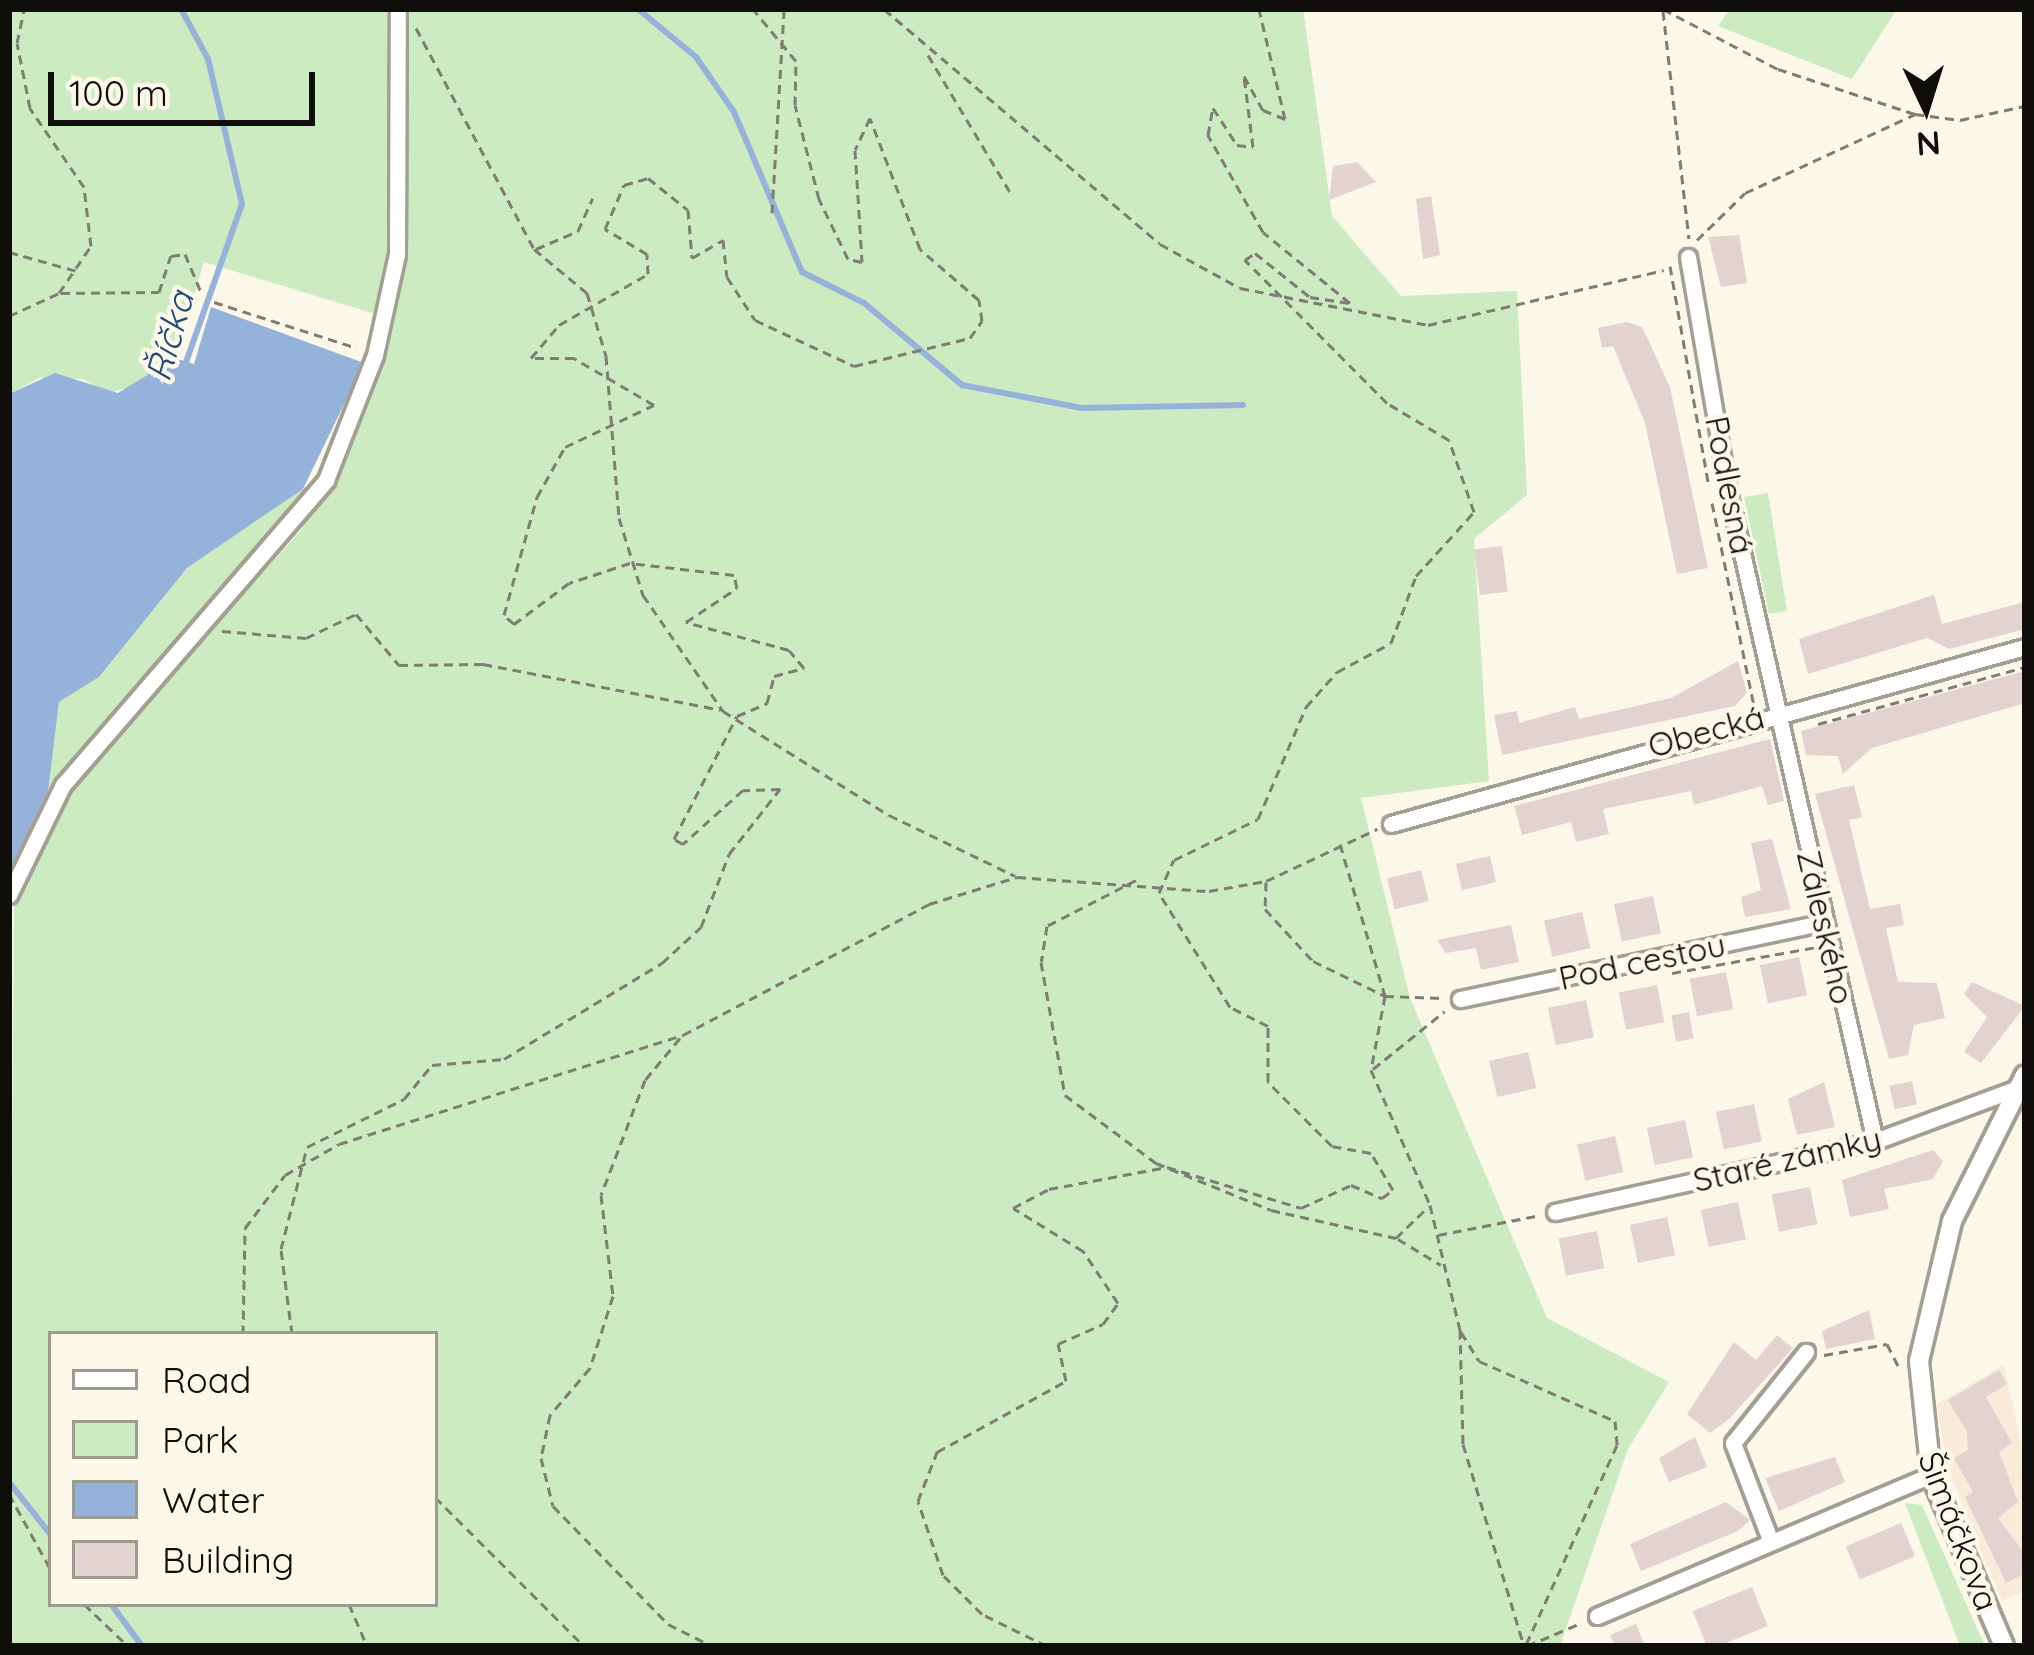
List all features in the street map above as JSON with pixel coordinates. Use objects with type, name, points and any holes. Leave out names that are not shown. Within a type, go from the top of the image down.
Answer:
[{"type":"street","points":[[9,895],[63,784],[211,624],[326,480],[375,355],[397,254],[404,14]]},
{"type":"street","name":"Podlesná","points":[[1688,256],[1777,713]]},
{"type":"street","name":"Obecká","points":[[1391,824],[2025,647]]},
{"type":"street","name":"Záleského","points":[[1777,713],[1875,1141]]},
{"type":"street","name":"Pod cestou","points":[[1460,999],[1825,922]]},
{"type":"street","name":"Staré zámky","points":[[1555,1212],[1875,1141],[2020,1082]]},
{"type":"street","name":"Šimáčkova","points":[[2004,1646],[1931,1475],[1918,1361],[1930,1291],[2020,1082]]},
{"type":"street","points":[[1771,1542],[1733,1443],[1806,1352]]},
{"type":"street","points":[[1597,1616],[1931,1475]]},
{"type":"path","points":[[24,9],[17,43],[30,108],[84,187],[91,246],[59,293]]},
{"type":"path","points":[[243,1331],[245,1228],[335,1126],[404,1099],[433,1065],[522,1051],[566,1012],[610,997],[682,947],[712,910],[737,840],[780,789],[742,790],[682,844],[674,839],[736,719],[767,704],[774,676],[804,668],[804,658],[691,628],[687,616],[737,588],[734,575],[633,563],[569,583],[514,623],[504,615],[537,497],[565,447],[654,405],[574,358],[531,358],[592,309],[648,274],[647,254],[605,229],[624,185],[640,176],[688,210],[692,258],[723,240],[727,277],[755,320],[866,369],[977,330],[979,300],[920,249],[870,118],[855,149],[862,262],[848,259],[819,199],[794,105],[796,62],[753,9]]},
{"type":"path","points":[[772,213],[784,9]]},
{"type":"path","points":[[884,9],[926,51],[1160,244],[1279,297],[1428,325],[1664,270]]},
{"type":"path","points":[[1046,1646],[982,1614],[943,1575],[918,1485],[959,1434],[1066,1381],[1058,1344],[1103,1324],[1118,1303],[1083,1251],[1013,1208],[1048,1189],[1167,1167],[1301,1208],[1352,1185],[1375,1197],[1394,1190],[1371,1153],[1332,1146],[1268,1082],[1270,1030],[1230,1007],[1166,915],[1160,883],[1174,860],[1258,819],[1306,706],[1337,672],[1391,643],[1416,576],[1474,512],[1449,440],[1387,403],[1279,297],[1248,252],[1310,297],[1351,303],[1263,232],[1208,135],[1213,108],[1237,145],[1253,147],[1244,76],[1263,110],[1285,119],[1259,9]]},
{"type":"path","points":[[1662,9],[1778,69],[1916,113],[1960,120],[2025,106]]},
{"type":"path","points":[[1662,9],[1688,256]]},
{"type":"path","points":[[404,14],[534,249],[592,309],[606,375],[606,424],[633,563],[723,711]]},
{"type":"path","points":[[926,51],[1010,192]]},
{"type":"path","points":[[1688,256],[1745,194],[1916,113]]},
{"type":"path","points":[[534,249],[578,231],[593,198]]},
{"type":"path","points":[[9,252],[78,271]]},
{"type":"path","points":[[9,316],[59,293],[159,292],[171,256],[185,254],[201,292]]},
{"type":"path","points":[[214,302],[375,355]]},
{"type":"path","points":[[211,624],[306,638],[356,614],[399,665],[483,664],[723,711],[1017,877]]},
{"type":"path","points":[[1782,734],[2025,667]]},
{"type":"path","points":[[294,1169],[339,1144],[683,1035],[929,904],[1017,877],[1136,880],[1209,890],[1266,880],[1340,842],[1391,824]]},
{"type":"path","points":[[1340,842],[1385,996],[1372,1070],[1430,1205],[1460,1330],[1463,1444],[1526,1646]]},
{"type":"path","points":[[1136,880],[1063,910],[1041,962],[1065,1095],[1156,1163],[1271,1210],[1396,1238],[1442,1265]]},
{"type":"path","points":[[1266,880],[1265,909],[1313,962],[1385,996],[1460,999]]},
{"type":"path","points":[[1372,1070],[1460,999]]},
{"type":"path","points":[[683,1035],[645,1080],[601,1195],[613,1295],[590,1368],[550,1415],[541,1458],[553,1506],[668,1624],[712,1646]]},
{"type":"path","points":[[292,1331],[281,1249],[294,1169]]},
{"type":"path","points":[[1396,1238],[1430,1205]]},
{"type":"path","points":[[1436,1235],[1555,1212]]},
{"type":"path","points":[[1460,1330],[1479,1361],[1616,1421],[1617,1444],[1526,1646]]},
{"type":"path","points":[[1806,1352],[1887,1344],[1903,1376]]},
{"type":"path","points":[[9,1494],[48,1565]]},
{"type":"path","points":[[438,1500],[584,1646]]},
{"type":"path","points":[[87,1607],[128,1646]]},
{"type":"path","points":[[351,1607],[367,1646]]},
{"type":"path","points":[[1526,1646],[1597,1616]]},
{"type":"shaded area","points":[[2004,1365],[2021,1444],[2025,1591],[2002,1601],[1946,1465],[1937,1404]]},
{"type":"green space","points":[[9,9],[1303,9],[1332,216],[1401,296],[1517,291],[1527,495],[1474,539],[1489,781],[1361,798],[1410,998],[1547,1318],[1669,1382],[1628,1449],[1560,1646],[9,1646],[14,902],[65,789],[299,533],[333,480],[392,319],[204,262],[175,358],[142,385],[107,393],[83,379],[39,378],[9,394]]},
{"type":"green space","points":[[1730,9],[1897,9],[1852,79],[1718,26]]},
{"type":"green space","points":[[303,489],[310,496],[46,809],[59,702],[99,677],[187,568]]},
{"type":"green space","points":[[1768,493],[1787,611],[1769,614],[1744,497]]},
{"type":"green space","points":[[1905,1503],[1922,1505],[1985,1646],[1960,1646]]},
{"type":"water","points":[[211,307],[364,363],[303,489],[187,568],[99,677],[59,702],[46,809],[9,881],[9,394],[55,373],[118,393],[175,358],[194,364]]},
{"type":"building","points":[[1357,162],[1376,182],[1329,200],[1333,166]]},
{"type":"building","points":[[1431,196],[1440,255],[1423,259],[1416,199]]},
{"type":"building","points":[[1739,235],[1747,283],[1721,287],[1708,237]]},
{"type":"building","points":[[1627,322],[1642,327],[1670,387],[1708,568],[1677,574],[1645,423],[1613,346],[1602,348],[1598,328]]},
{"type":"building","points":[[1502,546],[1508,592],[1480,595],[1474,549]]},
{"type":"building","points":[[1934,595],[1942,624],[2025,602],[2025,629],[1949,649],[1927,638],[1808,674],[1799,639]]},
{"type":"building","points":[[1738,661],[1747,693],[1735,706],[1502,755],[1494,715],[1517,711],[1519,723],[1575,707],[1579,719],[1671,698]]},
{"type":"building","points":[[2025,671],[2025,703],[1872,748],[1843,774],[1838,756],[1806,755],[1801,731]]},
{"type":"building","points":[[1770,739],[1784,801],[1768,805],[1762,786],[1694,805],[1691,791],[1603,809],[1609,834],[1576,842],[1571,822],[1522,835],[1514,806]]},
{"type":"building","points":[[1854,785],[1862,817],[1849,820],[1870,909],[1900,904],[1904,925],[1886,928],[1898,982],[1937,983],[1945,1018],[1914,1025],[1908,1055],[1889,1059],[1815,794]]},
{"type":"building","points":[[1772,839],[1791,909],[1745,917],[1741,897],[1761,890],[1751,843]]},
{"type":"building","points":[[1490,856],[1496,882],[1462,890],[1456,864]]},
{"type":"building","points":[[1421,870],[1429,901],[1395,910],[1387,878]]},
{"type":"building","points":[[1653,896],[1661,933],[1622,941],[1614,904]]},
{"type":"building","points":[[1582,912],[1590,948],[1552,957],[1544,921]]},
{"type":"building","points":[[1511,925],[1519,962],[1481,970],[1476,948],[1446,953],[1437,940]]},
{"type":"building","points":[[1799,957],[1807,995],[1768,1003],[1760,965]]},
{"type":"building","points":[[1726,972],[1733,1009],[1697,1016],[1690,979]]},
{"type":"building","points":[[1972,982],[2025,1006],[1981,1063],[1964,1052],[1987,1017],[1964,994]]},
{"type":"building","points":[[1657,985],[1664,1022],[1626,1030],[1619,992]]},
{"type":"building","points":[[1586,1000],[1594,1037],[1556,1045],[1548,1008]]},
{"type":"building","points":[[1689,1012],[1694,1039],[1676,1042],[1671,1015]]},
{"type":"building","points":[[1528,1052],[1536,1088],[1497,1097],[1489,1061]]},
{"type":"building","points":[[1912,1081],[1917,1104],[1894,1109],[1890,1086]]},
{"type":"building","points":[[1824,1082],[1835,1127],[1797,1135],[1788,1099]]},
{"type":"building","points":[[1754,1104],[1762,1141],[1724,1149],[1716,1112]]},
{"type":"building","points":[[1685,1120],[1693,1157],[1655,1165],[1647,1128]]},
{"type":"building","points":[[1615,1136],[1623,1172],[1585,1181],[1577,1145]]},
{"type":"building","points":[[1933,1150],[1943,1161],[1933,1179],[1884,1189],[1889,1209],[1850,1217],[1842,1180]]},
{"type":"building","points":[[1810,1187],[1817,1224],[1779,1232],[1772,1194]]},
{"type":"building","points":[[1738,1202],[1746,1239],[1709,1247],[1701,1210]]},
{"type":"building","points":[[1667,1217],[1675,1255],[1638,1263],[1630,1225]]},
{"type":"building","points":[[1597,1231],[1604,1268],[1566,1276],[1559,1238]]},
{"type":"building","points":[[1869,1310],[1875,1339],[1826,1349],[1822,1331]]},
{"type":"building","points":[[1777,1335],[1793,1348],[1729,1419],[1710,1433],[1687,1414],[1734,1342],[1756,1360]]},
{"type":"building","points":[[1999,1370],[2007,1384],[1986,1397],[2012,1443],[1999,1452],[2018,1502],[1998,1518],[2025,1554],[2025,1573],[2006,1583],[1965,1497],[1973,1492],[1954,1458],[1968,1450],[1967,1432],[1948,1400]]},
{"type":"building","points":[[1695,1437],[1707,1467],[1669,1482],[1659,1458]]},
{"type":"building","points":[[1835,1457],[1845,1482],[1779,1511],[1765,1478]]},
{"type":"building","points":[[1726,1502],[1750,1520],[1738,1531],[1641,1571],[1630,1544]]},
{"type":"building","points":[[1901,1523],[1915,1556],[1860,1580],[1846,1546]]},
{"type":"building","points":[[1752,1587],[1768,1626],[1707,1646],[1693,1611]]},
{"type":"building","points":[[1636,1624],[1645,1646],[1615,1646],[1610,1635]]},
{"type":"waterway","name":"Říčka","points":[[181,9],[208,59],[242,204],[184,368]]},
{"type":"waterway","points":[[638,9],[696,57],[734,112],[802,272],[864,303],[962,385],[1082,408],[1243,405]]},
{"type":"waterway","points":[[9,1482],[48,1531]]},
{"type":"waterway","points":[[113,1607],[142,1646]]}]
